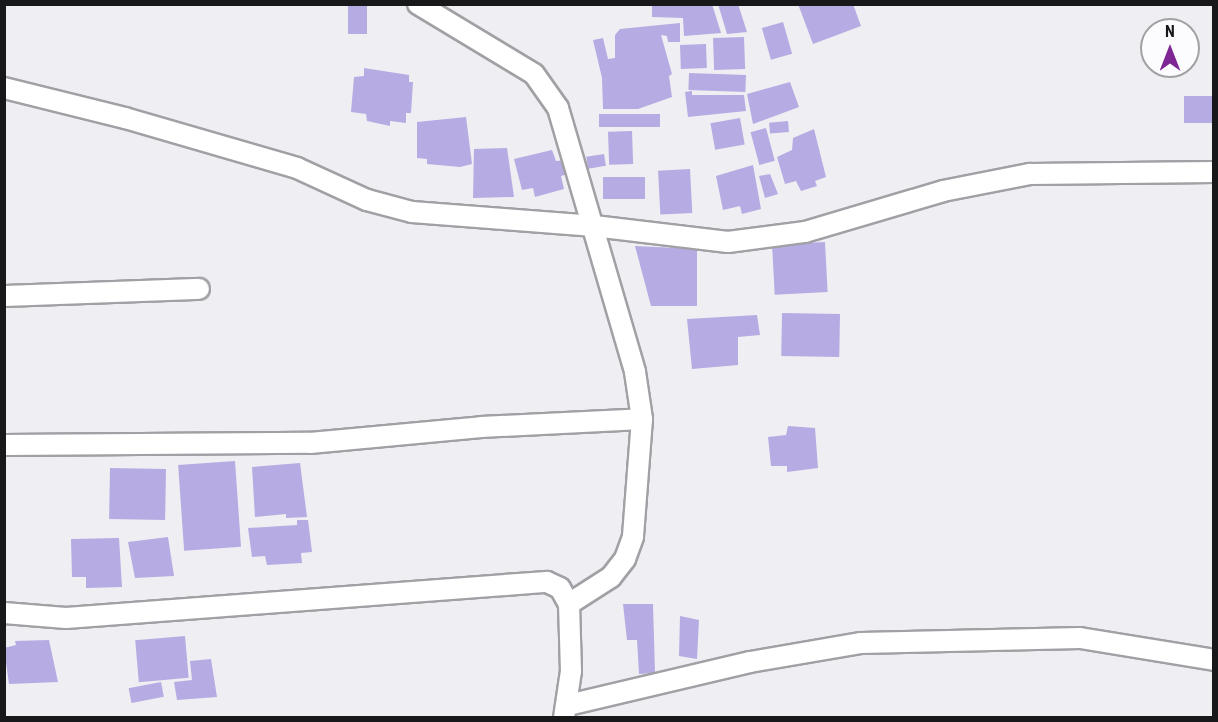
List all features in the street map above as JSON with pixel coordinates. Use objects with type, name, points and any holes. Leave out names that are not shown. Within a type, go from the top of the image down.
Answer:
[{"type":"street","points":[[418,4],[534,74],[558,108],[635,372],[642,419],[633,537],[625,559],[611,577],[569,604]]},
{"type":"street","points":[[4,88],[125,118],[297,168],[367,200],[412,212],[594,226],[728,242],[805,232],[943,190],[1030,174],[1214,172]]},
{"type":"street","points":[[4,296],[199,289]]},
{"type":"street","points":[[4,445],[310,443],[481,427],[642,419]]},
{"type":"street","points":[[4,613],[66,618],[548,582],[560,588],[569,604],[566,711],[750,662],[861,643],[1080,638],[1214,660]]},
{"type":"building","points":[[348,4],[367,4],[367,34],[348,34]]},
{"type":"building","points":[[652,4],[712,4],[721,33],[684,36],[683,18],[652,17]]},
{"type":"building","points":[[718,4],[738,4],[747,32],[727,34]]},
{"type":"building","points":[[798,4],[853,4],[861,26],[813,44]]},
{"type":"building","points":[[783,22],[792,54],[771,60],[762,28]]},
{"type":"building","points":[[680,23],[680,42],[668,42],[667,36],[661,35],[672,74],[669,76],[672,97],[638,109],[603,109],[602,78],[593,40],[603,38],[608,59],[615,58],[615,35],[620,29]]},
{"type":"building","points":[[744,37],[745,69],[714,70],[713,38]]},
{"type":"building","points":[[706,44],[707,68],[681,69],[680,45]]},
{"type":"building","points":[[364,68],[409,75],[409,82],[413,82],[411,113],[406,113],[406,123],[390,121],[390,126],[367,121],[366,114],[351,112],[354,77],[364,76]]},
{"type":"building","points":[[689,73],[746,75],[745,92],[688,90]]},
{"type":"building","points":[[790,82],[799,107],[753,124],[747,94]]},
{"type":"building","points":[[692,91],[692,95],[744,95],[746,111],[688,117],[685,92]]},
{"type":"building","points":[[1184,96],[1214,96],[1214,123],[1184,123]]},
{"type":"building","points":[[599,114],[660,114],[660,127],[599,127]]},
{"type":"building","points":[[466,117],[472,164],[460,167],[427,164],[427,159],[417,158],[417,122]]},
{"type":"building","points":[[740,118],[745,145],[715,150],[710,123]]},
{"type":"building","points":[[788,121],[789,132],[770,134],[769,123]]},
{"type":"building","points":[[766,128],[775,161],[759,165],[751,132]]},
{"type":"building","points":[[814,129],[826,177],[815,181],[817,186],[801,191],[796,181],[785,184],[777,157],[792,150],[793,138]]},
{"type":"building","points":[[632,131],[633,164],[609,165],[608,132]]},
{"type":"building","points":[[507,148],[514,197],[473,198],[474,149]]},
{"type":"building","points":[[552,150],[556,161],[566,160],[571,173],[561,176],[564,189],[535,197],[533,188],[522,190],[514,159]]},
{"type":"building","points":[[604,154],[606,166],[588,169],[586,157]]},
{"type":"building","points":[[753,165],[761,209],[742,214],[740,206],[723,210],[716,176]]},
{"type":"building","points":[[690,169],[692,213],[660,215],[658,171]]},
{"type":"building","points":[[770,174],[778,194],[765,198],[759,176]]},
{"type":"building","points":[[603,177],[645,177],[645,199],[603,199]]},
{"type":"building","points":[[825,242],[828,292],[775,295],[772,245]]},
{"type":"building","points":[[635,246],[697,249],[697,306],[651,306]]},
{"type":"building","points":[[782,313],[840,314],[839,357],[781,356]]},
{"type":"building","points":[[757,315],[760,335],[738,337],[738,365],[692,369],[687,319]]},
{"type":"building","points":[[788,426],[815,428],[818,468],[787,472],[787,466],[771,466],[768,437],[786,435]]},
{"type":"building","points":[[235,461],[241,547],[184,551],[178,465]]},
{"type":"building","points":[[300,463],[307,517],[286,518],[286,514],[255,517],[252,467]]},
{"type":"building","points":[[110,468],[166,469],[165,520],[109,519]]},
{"type":"building","points":[[297,520],[308,520],[312,552],[301,553],[302,563],[267,565],[265,556],[252,557],[248,528],[297,525]]},
{"type":"building","points":[[168,537],[174,576],[135,578],[128,542]]},
{"type":"building","points":[[119,538],[122,587],[86,588],[86,577],[72,577],[71,539]]},
{"type":"building","points":[[623,604],[653,604],[655,673],[639,674],[637,640],[627,640]]},
{"type":"building","points":[[680,616],[699,620],[697,659],[679,656]]},
{"type":"building","points":[[185,636],[189,678],[139,682],[135,640]]},
{"type":"building","points":[[49,640],[58,682],[9,684],[4,648],[16,645],[15,641]]},
{"type":"building","points":[[211,659],[217,697],[177,700],[174,682],[192,680],[190,661]]},
{"type":"building","points":[[161,682],[164,697],[131,703],[129,688]]}]
